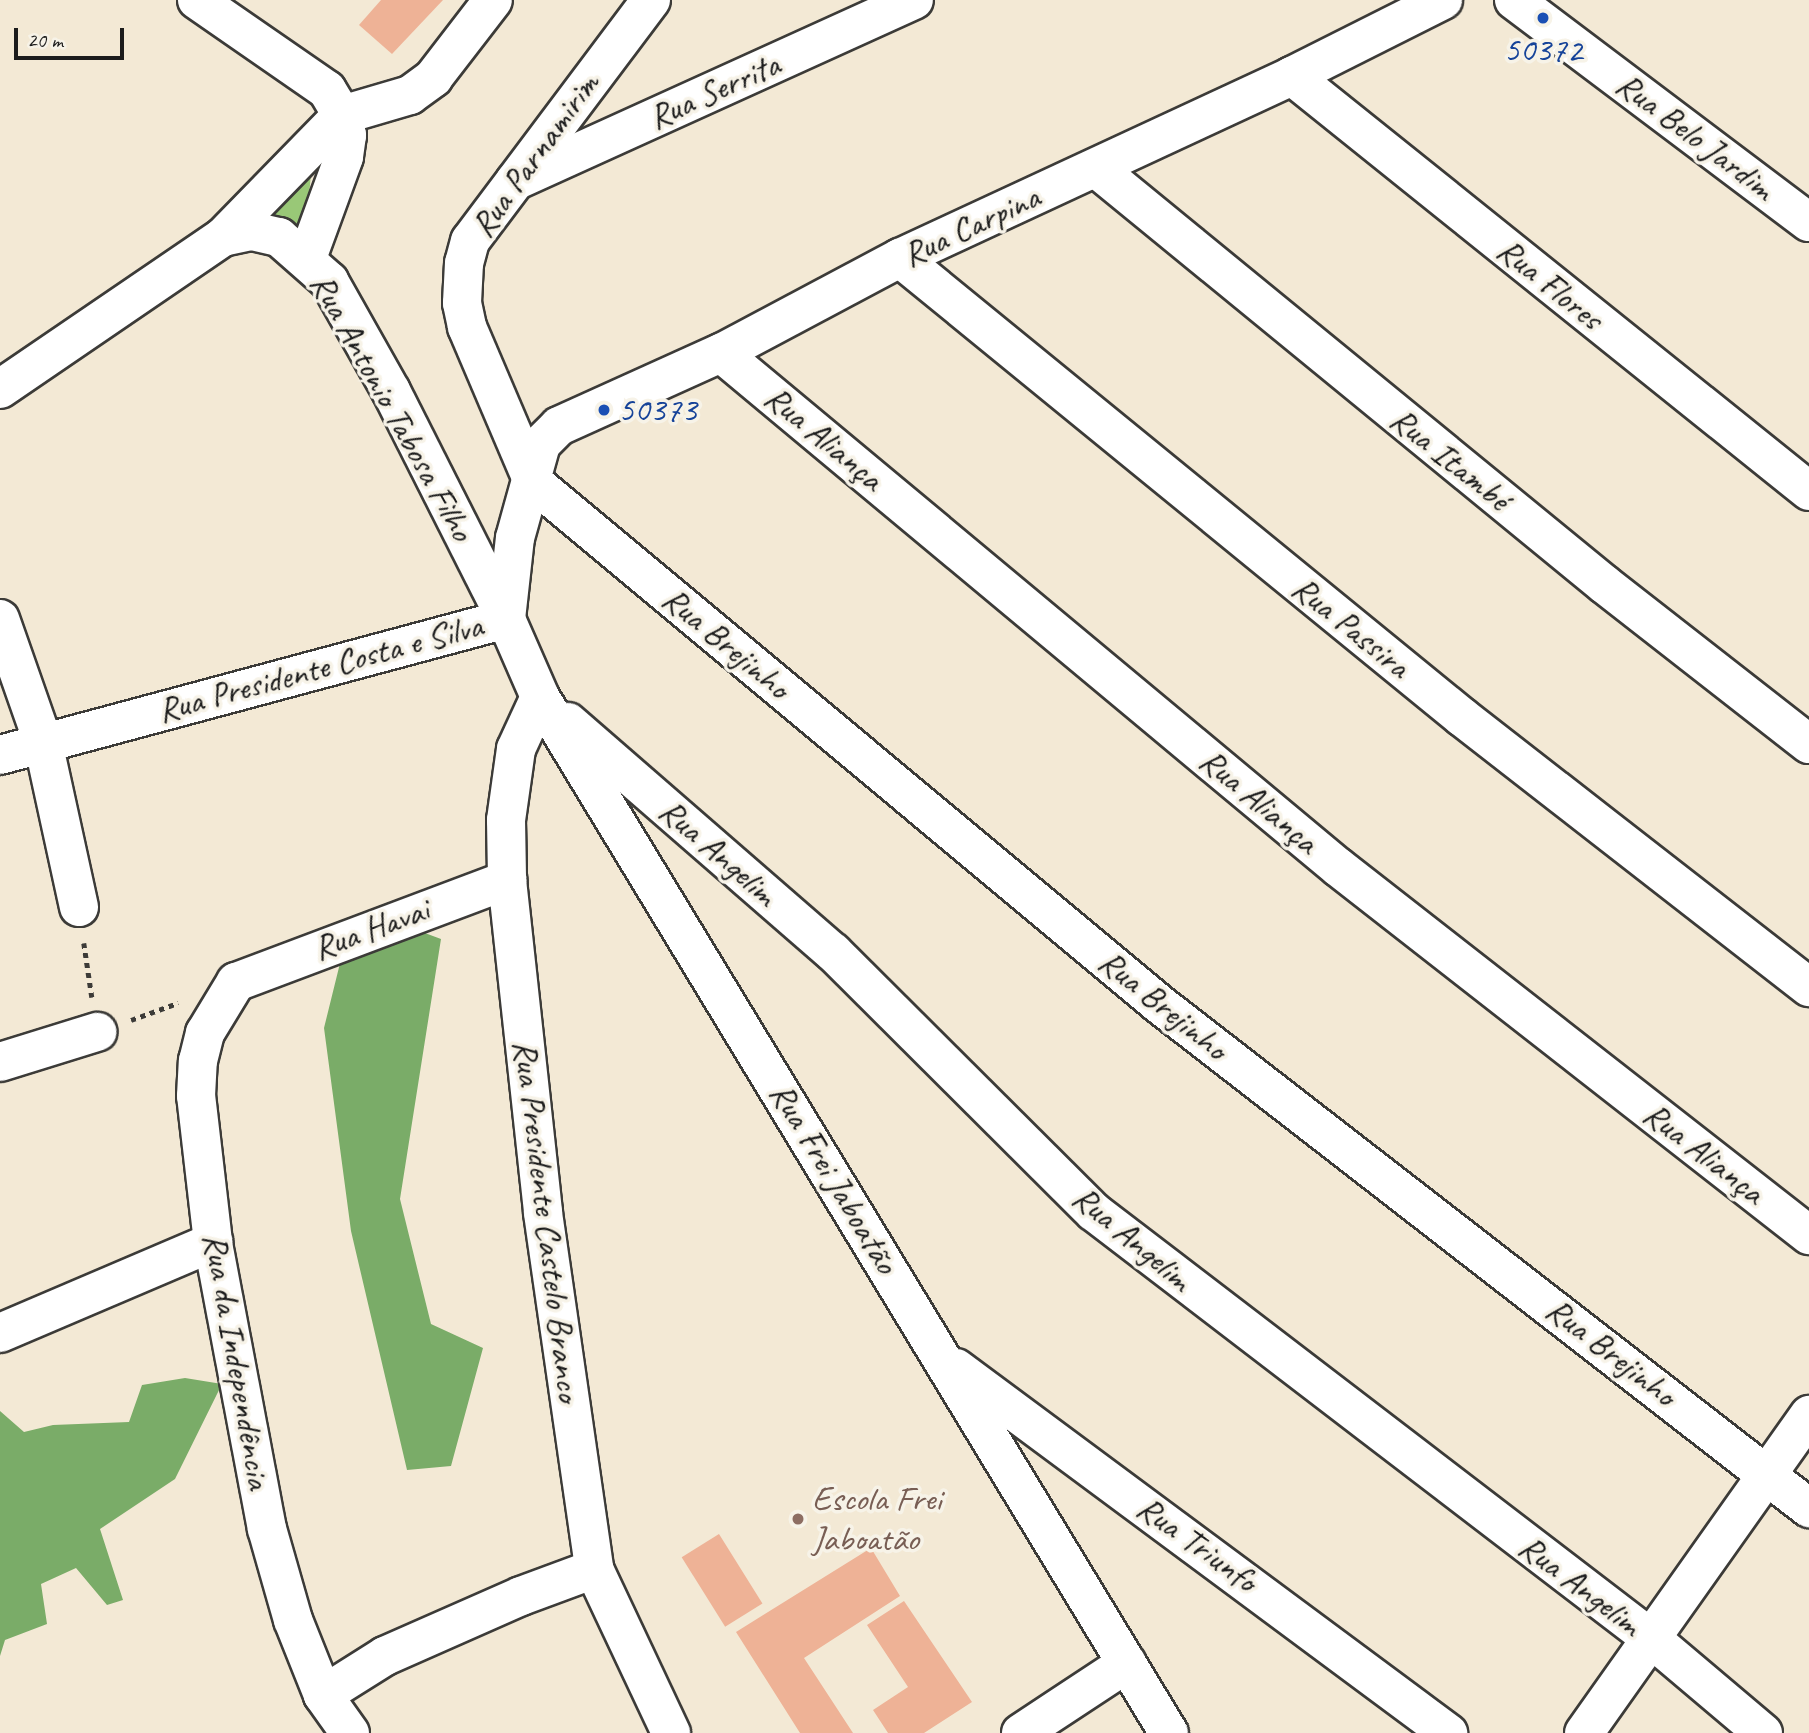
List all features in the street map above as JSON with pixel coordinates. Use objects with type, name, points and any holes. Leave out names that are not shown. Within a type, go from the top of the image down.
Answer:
[{"type":"street","points":[[197,0],[327,90],[342,115],[347,135],[344,157],[307,258]]},
{"type":"street","points":[[223,237],[342,115],[411,95],[433,78],[493,0]]},
{"type":"street","name":"Rua Parnamirim","points":[[533,482],[476,352],[462,303],[464,263],[470,241],[651,0]]},
{"type":"street","name":"Rua Serrita","points":[[513,182],[914,0]]},
{"type":"street","name":"Rua Carpina","points":[[533,482],[541,444],[559,426],[721,353],[900,258],[1292,76],[1443,0]]},
{"type":"street","name":"Rua Belo Jardim","points":[[1514,0],[1809,222]]},
{"type":"street","name":"Rua Flores","points":[[1292,76],[1809,491]]},
{"type":"street","name":"Rua Itambé","points":[[1096,169],[1604,584],[1809,744]]},
{"type":"street","name":"Rua Antonio Tabosa Filho","points":[[0,389],[223,237],[252,231],[279,237],[307,258],[330,281],[391,391],[506,619]]},
{"type":"street","name":"Rua Passira","points":[[900,258],[1462,717],[1809,987]]},
{"type":"street","name":"Rua Aliança","points":[[721,353],[1338,867],[1809,1235]]},
{"type":"street","name":"Rua Presidente Costa e Silva","points":[[0,755],[506,619],[515,538],[533,482]]},
{"type":"street","name":"Rua Brejinho","points":[[533,482],[1159,1004],[1767,1471],[1809,1508]]},
{"type":"street","points":[[0,619],[43,743],[79,907]]},
{"type":"street","name":"Rua Frei Jaboatão","points":[[506,619],[540,698],[1169,1733]]},
{"type":"street","name":"Rua Presidente Castelo Branco","points":[[540,698],[516,749],[509,789],[507,880],[543,1213],[594,1569],[671,1733]]},
{"type":"street","name":"Rua Angelim","points":[[540,698],[833,952],[1094,1212],[1653,1640],[1763,1733]]},
{"type":"street","name":"Rua Havai","points":[[236,982],[507,880]]},
{"type":"street","name":"Rua da Independência","points":[[236,982],[205,1032],[198,1061],[196,1096],[213,1242],[267,1530],[293,1620],[323,1695],[350,1733]]},
{"type":"street","points":[[0,1062],[97,1032]]},
{"type":"street","points":[[0,1333],[213,1242]]},
{"type":"street","name":"Rua Triunfo","points":[[943,1359],[1448,1733]]},
{"type":"street","points":[[1584,1733],[1653,1640],[1767,1471],[1809,1415]]},
{"type":"street","points":[[323,1695],[386,1656],[521,1596],[594,1569]]},
{"type":"street","points":[[1021,1733],[1127,1663]]},
{"type":"path","points":[[79,907],[97,1032],[236,982]]},
{"type":"green space","points":[[312,163],[304,251],[253,213]]},
{"type":"green space","points":[[406,926],[441,939],[400,1199],[431,1324],[483,1348],[451,1466],[407,1470],[351,1231],[324,1028],[344,947]]},
{"type":"green space","points":[[185,1378],[222,1384],[175,1479],[100,1529],[123,1600],[107,1605],[76,1568],[41,1584],[47,1624],[5,1640],[0,1656],[0,1411],[24,1432],[53,1425],[129,1422],[142,1385]]},
{"type":"building","points":[[381,0],[443,0],[392,54],[359,25]]},
{"type":"building","points":[[719,1534],[762,1604],[725,1627],[682,1557]]},
{"type":"building","points":[[871,1548],[900,1596],[804,1658],[853,1733],[800,1733],[736,1632]]},
{"type":"building","points":[[904,1601],[972,1702],[924,1733],[888,1733],[873,1710],[908,1687],[867,1625]]},
{"type":"place","name":"50372","points":[[1543,18]]},
{"type":"place","name":"50373","points":[[604,410]]},
{"type":"place","name":"Escola Frei Jaboatão","points":[[798,1519]]}]
